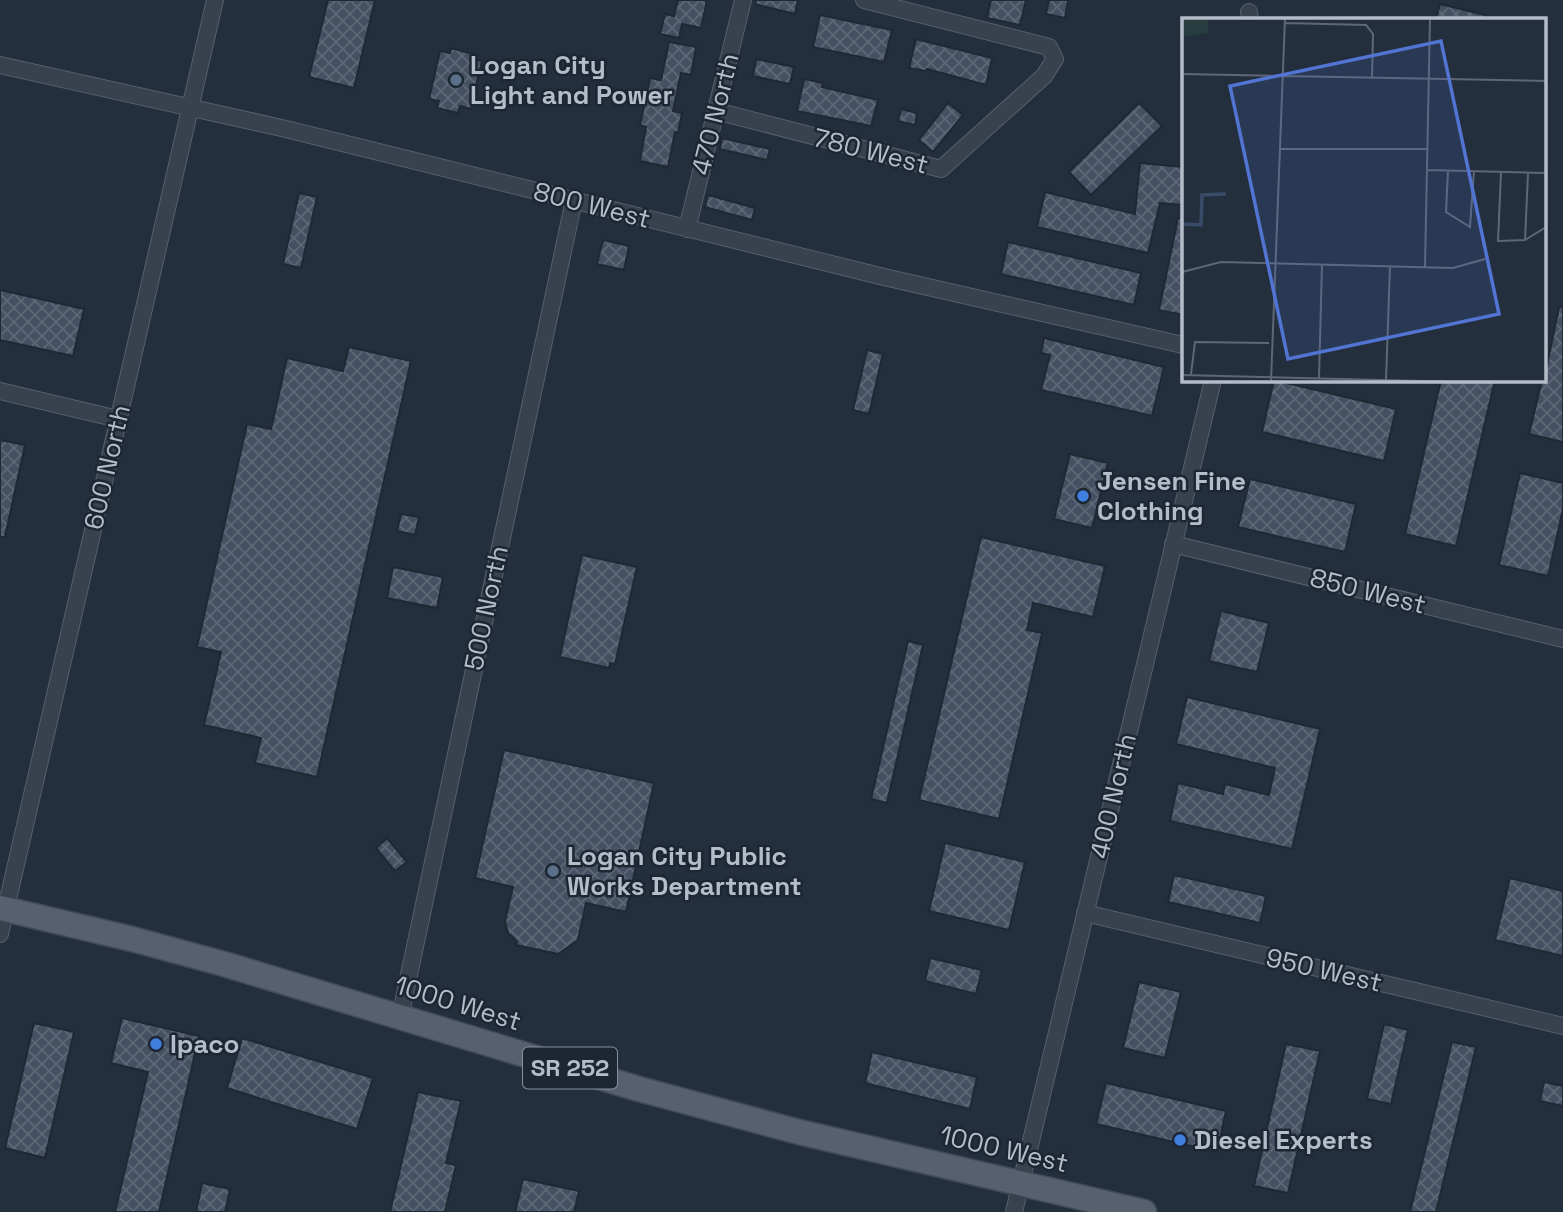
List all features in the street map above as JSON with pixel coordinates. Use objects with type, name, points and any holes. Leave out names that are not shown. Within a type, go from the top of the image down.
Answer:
[{"type":"main road","name":"1000 West","points":[[3,909],[215,961],[639,1089],[799,1132],[1144,1212]]},
{"type":"street","name":"600 North","points":[[0,934],[3,909],[215,0]]},
{"type":"street","name":"470 North","points":[[687,229],[743,0]]},
{"type":"street","name":"780 West","points":[[716,111],[941,169],[1044,76],[1055,59],[1049,47],[864,0]]},
{"type":"street","name":"800 West","points":[[0,65],[190,107],[687,229],[1182,345]]},
{"type":"street","name":"500 North","points":[[400,1017],[574,200]]},
{"type":"street","name":"400 North","points":[[1014,1212],[1213,382]]},
{"type":"street","points":[[0,391],[118,419]]},
{"type":"street","name":"850 West","points":[[1173,544],[1563,639]]},
{"type":"street","name":"950 West","points":[[1085,913],[1563,1026]]},
{"type":"building","points":[[328,0],[375,0],[354,88],[309,77]]},
{"type":"building","points":[[678,0],[707,0],[701,28],[682,24],[679,38],[660,34],[665,14],[674,16]]},
{"type":"building","points":[[756,0],[798,0],[795,14],[755,4]]},
{"type":"building","points":[[991,0],[1026,0],[1020,25],[987,18]]},
{"type":"building","points":[[1049,0],[1068,0],[1065,18],[1046,14]]},
{"type":"building","points":[[1440,4],[1485,15],[1485,18],[1436,18]]},
{"type":"building","points":[[820,15],[892,30],[884,62],[813,47]]},
{"type":"building","points":[[916,39],[992,58],[986,85],[927,69],[909,68]]},
{"type":"building","points":[[669,42],[696,47],[691,75],[681,73],[673,111],[682,113],[668,167],[640,161],[646,127],[640,125],[650,78],[661,80]]},
{"type":"building","name":"Logan City Light and Power","points":[[451,48],[473,54],[472,59],[482,61],[471,109],[460,106],[458,113],[437,108],[439,101],[429,99],[440,51],[450,53]]},
{"type":"building","points":[[756,59],[794,67],[790,84],[753,76]]},
{"type":"building","points":[[804,79],[823,83],[822,87],[878,100],[871,126],[797,111]]},
{"type":"building","points":[[948,103],[963,115],[933,152],[919,140]]},
{"type":"building","points":[[1139,103],[1162,126],[1091,195],[1069,172]]},
{"type":"building","points":[[901,109],[917,113],[915,125],[898,121]]},
{"type":"building","points":[[722,138],[770,149],[767,160],[720,149]]},
{"type":"building","points":[[1140,163],[1182,167],[1182,205],[1160,203],[1148,253],[1037,227],[1045,192],[1135,214]]},
{"type":"building","points":[[299,193],[317,197],[301,268],[283,264]]},
{"type":"building","points":[[708,195],[755,208],[752,220],[705,207]]},
{"type":"building","points":[[1178,218],[1182,219],[1182,315],[1159,310]]},
{"type":"building","points":[[603,240],[629,246],[624,270],[597,264]]},
{"type":"building","points":[[1008,242],[1141,273],[1134,305],[1001,274]]},
{"type":"building","points":[[0,290],[84,309],[73,356],[0,340]]},
{"type":"building","points":[[1559,307],[1563,307],[1563,442],[1529,434],[1542,382],[1546,382]]},
{"type":"building","points":[[1044,338],[1164,367],[1152,416],[1041,390],[1050,355],[1041,353]]},
{"type":"building","points":[[349,347],[411,361],[317,777],[255,763],[261,738],[204,725],[221,652],[197,647],[247,424],[271,429],[287,358],[343,371]]},
{"type":"building","points":[[867,350],[883,354],[869,414],[853,410]]},
{"type":"building","points":[[1274,382],[1396,409],[1384,461],[1262,432]]},
{"type":"building","points":[[1441,382],[1495,382],[1456,546],[1405,534]]},
{"type":"building","points":[[0,440],[25,445],[5,537],[0,537]]},
{"type":"building","points":[[1070,454],[1108,463],[1092,528],[1054,519]]},
{"type":"building","points":[[1520,473],[1563,483],[1563,509],[1548,576],[1499,565]]},
{"type":"building","points":[[1250,479],[1356,504],[1345,552],[1238,527]]},
{"type":"building","points":[[401,514],[419,517],[415,535],[397,531]]},
{"type":"building","points":[[981,537],[1105,566],[1093,617],[1033,603],[1027,630],[1042,633],[999,819],[919,800]]},
{"type":"building","points":[[582,555],[637,567],[615,664],[610,663],[609,668],[560,657]]},
{"type":"building","points":[[393,567],[443,577],[437,608],[387,598]]},
{"type":"building","points":[[1221,611],[1269,623],[1257,672],[1209,661]]},
{"type":"building","points":[[908,641],[923,645],[887,803],[871,799]]},
{"type":"building","points":[[1187,697],[1320,729],[1292,849],[1170,821],[1178,783],[1223,794],[1225,784],[1269,795],[1275,768],[1176,744]]},
{"type":"building","points":[[504,750],[654,783],[626,912],[586,903],[578,940],[558,954],[516,945],[517,941],[508,933],[505,921],[513,887],[475,878]]},
{"type":"building","points":[[387,838],[407,862],[395,871],[376,848]]},
{"type":"building","points":[[945,843],[1025,862],[1009,930],[929,911]]},
{"type":"building","points":[[1174,875],[1266,896],[1260,923],[1168,902]]},
{"type":"building","points":[[1510,878],[1563,891],[1563,956],[1495,940]]},
{"type":"building","points":[[930,958],[982,970],[976,994],[925,981]]},
{"type":"building","points":[[1139,982],[1181,992],[1165,1058],[1123,1048]]},
{"type":"building","points":[[122,1018],[199,1036],[159,1212],[115,1212],[148,1072],[111,1063]]},
{"type":"building","points":[[34,1023],[74,1032],[45,1158],[5,1148]]},
{"type":"building","points":[[1384,1024],[1408,1030],[1391,1104],[1367,1099]]},
{"type":"building","points":[[242,1038],[373,1078],[357,1129],[227,1088]]},
{"type":"building","points":[[1452,1042],[1476,1047],[1436,1212],[1410,1212]]},
{"type":"building","points":[[1286,1044],[1320,1051],[1288,1193],[1254,1186]]},
{"type":"building","points":[[872,1052],[977,1077],[970,1109],[865,1083]]},
{"type":"building","points":[[1544,1082],[1563,1086],[1563,1106],[1540,1101]]},
{"type":"building","points":[[1106,1083],[1226,1111],[1217,1152],[1096,1124]]},
{"type":"building","points":[[418,1092],[461,1101],[446,1163],[456,1165],[445,1212],[390,1212]]},
{"type":"building","points":[[523,1179],[579,1191],[574,1212],[515,1212]]},
{"type":"building","points":[[202,1183],[230,1189],[225,1212],[196,1212]]},
{"type":"place","name":"Logan City Light and Power","points":[[456,80]]},
{"type":"place","name":"Jensen Fine Clothing","points":[[1083,496]]},
{"type":"place","name":"Logan City Public Works Department","points":[[553,871]]},
{"type":"place","name":"Ipaco","points":[[156,1044]]},
{"type":"place","name":"Diesel Experts","points":[[1180,1140]]}]
